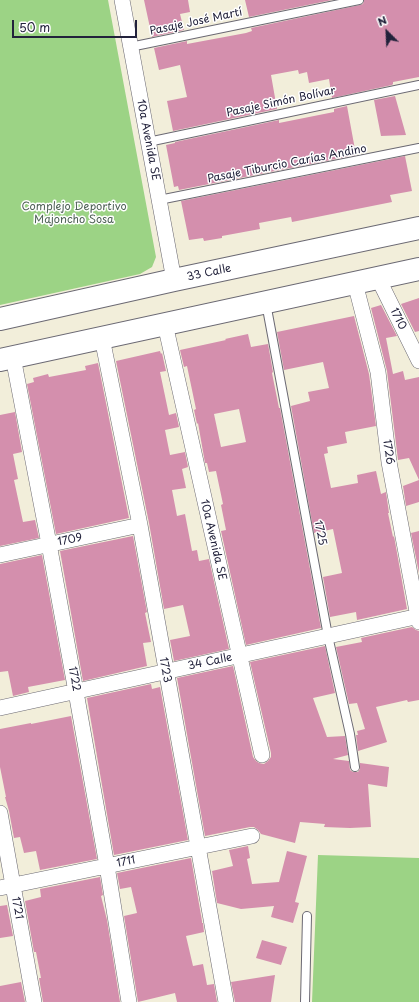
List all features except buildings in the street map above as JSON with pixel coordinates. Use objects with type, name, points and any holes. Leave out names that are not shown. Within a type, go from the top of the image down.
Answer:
[{"type":"main road","name":"33 Calle","points":[[0,319],[419,228]]},
{"type":"main road","points":[[6,359],[419,269]]},
{"type":"street","name":"10a Avenida SE","points":[[122,0],[174,280]]},
{"type":"street","name":"1710","points":[[378,278],[419,361]]},
{"type":"street","name":"1726","points":[[355,283],[378,372],[389,462],[419,618]]},
{"type":"street","name":"10a Avenida SE","points":[[165,324],[262,755]]},
{"type":"street","name":"1723","points":[[102,338],[140,525],[226,1002]]},
{"type":"street","name":"1722","points":[[6,359],[49,544],[129,1002]]},
{"type":"street","name":"1709","points":[[0,555],[140,525]]},
{"type":"street","name":"34 Calle","points":[[0,708],[328,636],[419,618]]},
{"type":"street","name":"1721","points":[[0,813],[6,887],[34,1002]]},
{"type":"street","name":"1711","points":[[6,887],[252,836]]},
{"type":"lane","name":"Pasaje José Martí","points":[[130,47],[359,0]]},
{"type":"lane","name":"Pasaje Simón Bolívar","points":[[148,142],[419,85]]},
{"type":"lane","name":"Pasaje Tiburcio Carías Andino","points":[[159,200],[419,148]]},
{"type":"lane","name":"1725","points":[[266,302],[328,636],[350,734],[355,767]]},
{"type":"lane","points":[[306,1002],[307,916]]},
{"type":"green space","name":"Complejo Deportivo Majoncho Sosa","points":[[0,0],[108,0],[156,257],[152,267],[140,274],[0,305]]},
{"type":"green space","points":[[318,855],[419,858],[419,1002],[312,1002]]}]
